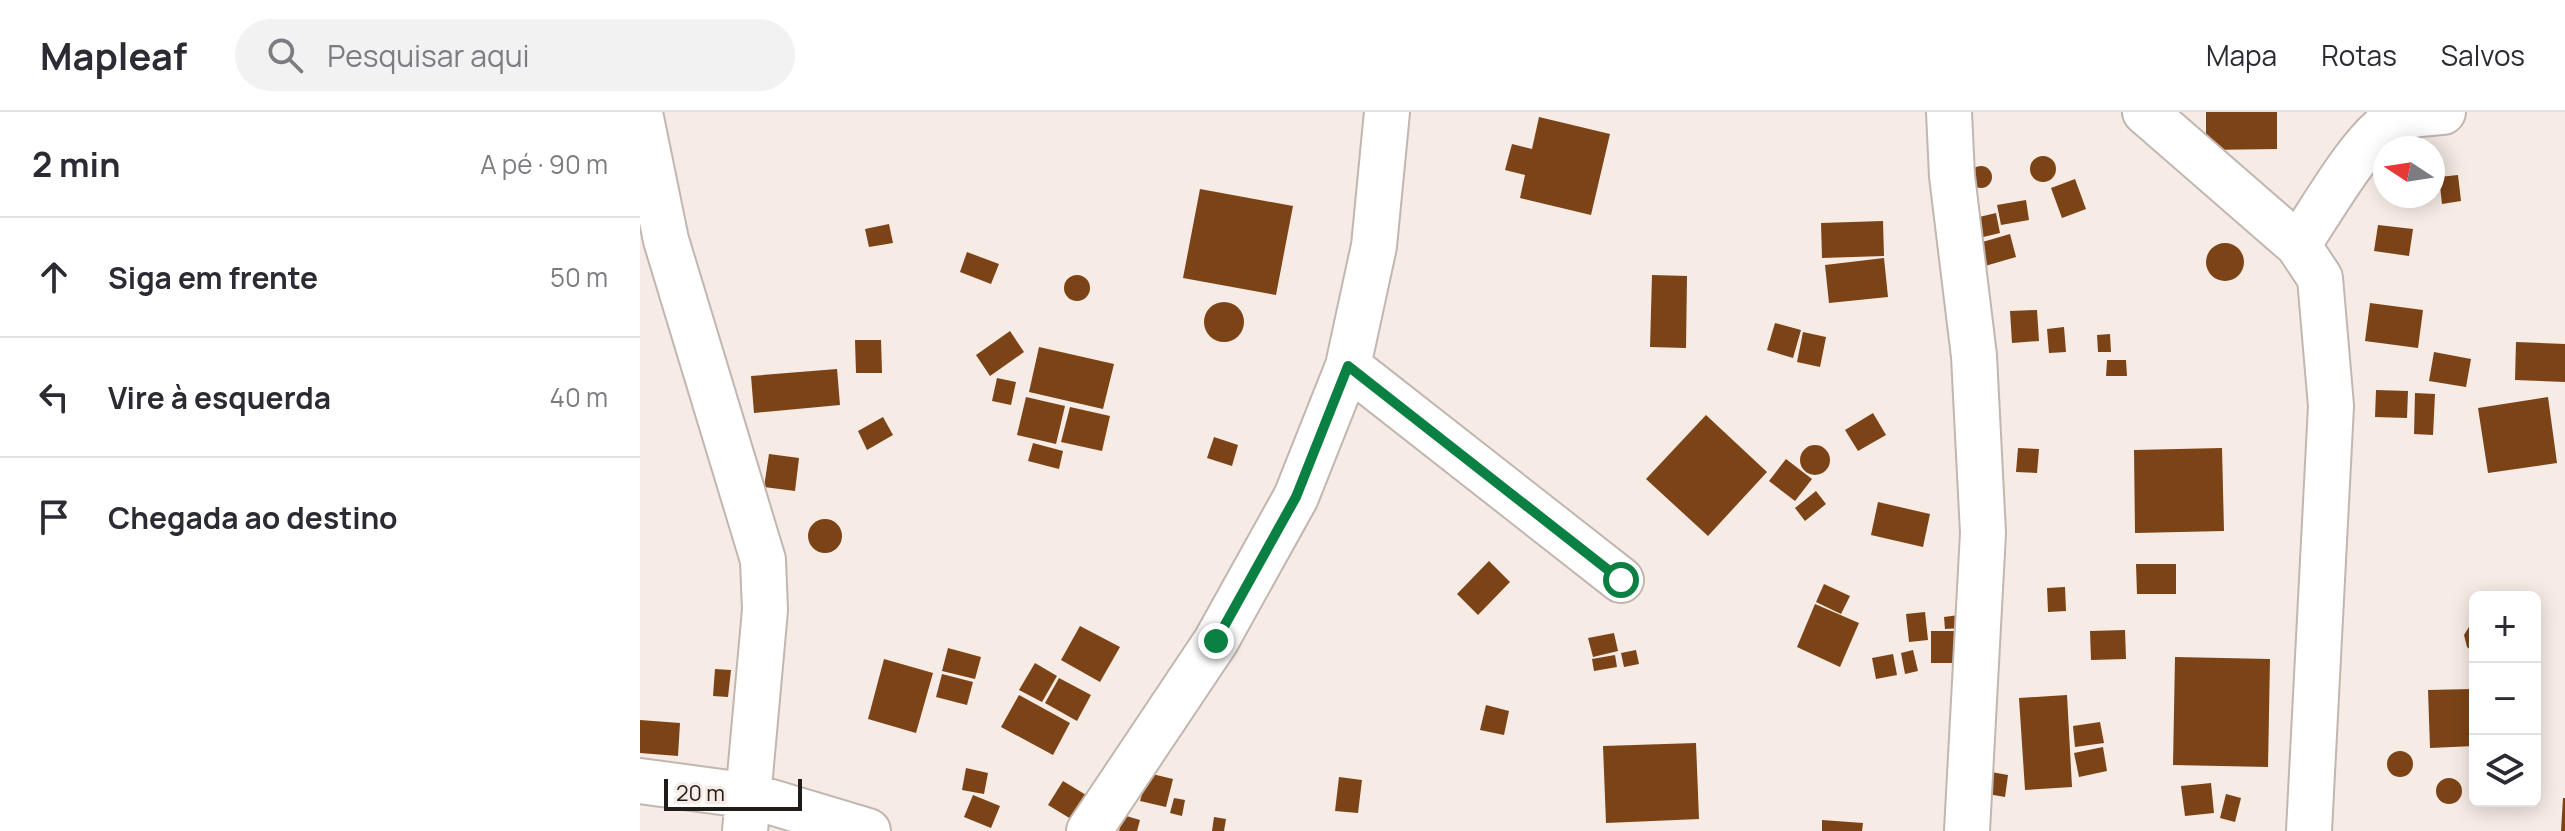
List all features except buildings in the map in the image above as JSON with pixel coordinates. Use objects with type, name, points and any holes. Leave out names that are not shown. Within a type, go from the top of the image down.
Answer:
[{"type":"street","points":[[1089,831],[1216,641],[1296,497],[1348,366],[1374,246],[1387,112]]},
{"type":"street","points":[[1949,112],[1952,176],[1974,356],[1983,533],[1967,831]]},
{"type":"street","points":[[2145,112],[2298,245],[2320,278],[2331,406],[2309,831]]},
{"type":"street","points":[[2298,245],[2368,145],[2389,124],[2409,116],[2443,112]]},
{"type":"street","points":[[640,113],[666,240],[763,560],[765,610],[748,813]]},
{"type":"street","points":[[1348,366],[1621,580]]},
{"type":"street","points":[[640,781],[748,813],[868,831]]},
{"type":"route","points":[[1216,641],[1296,497],[1348,366],[1621,580]]}]
